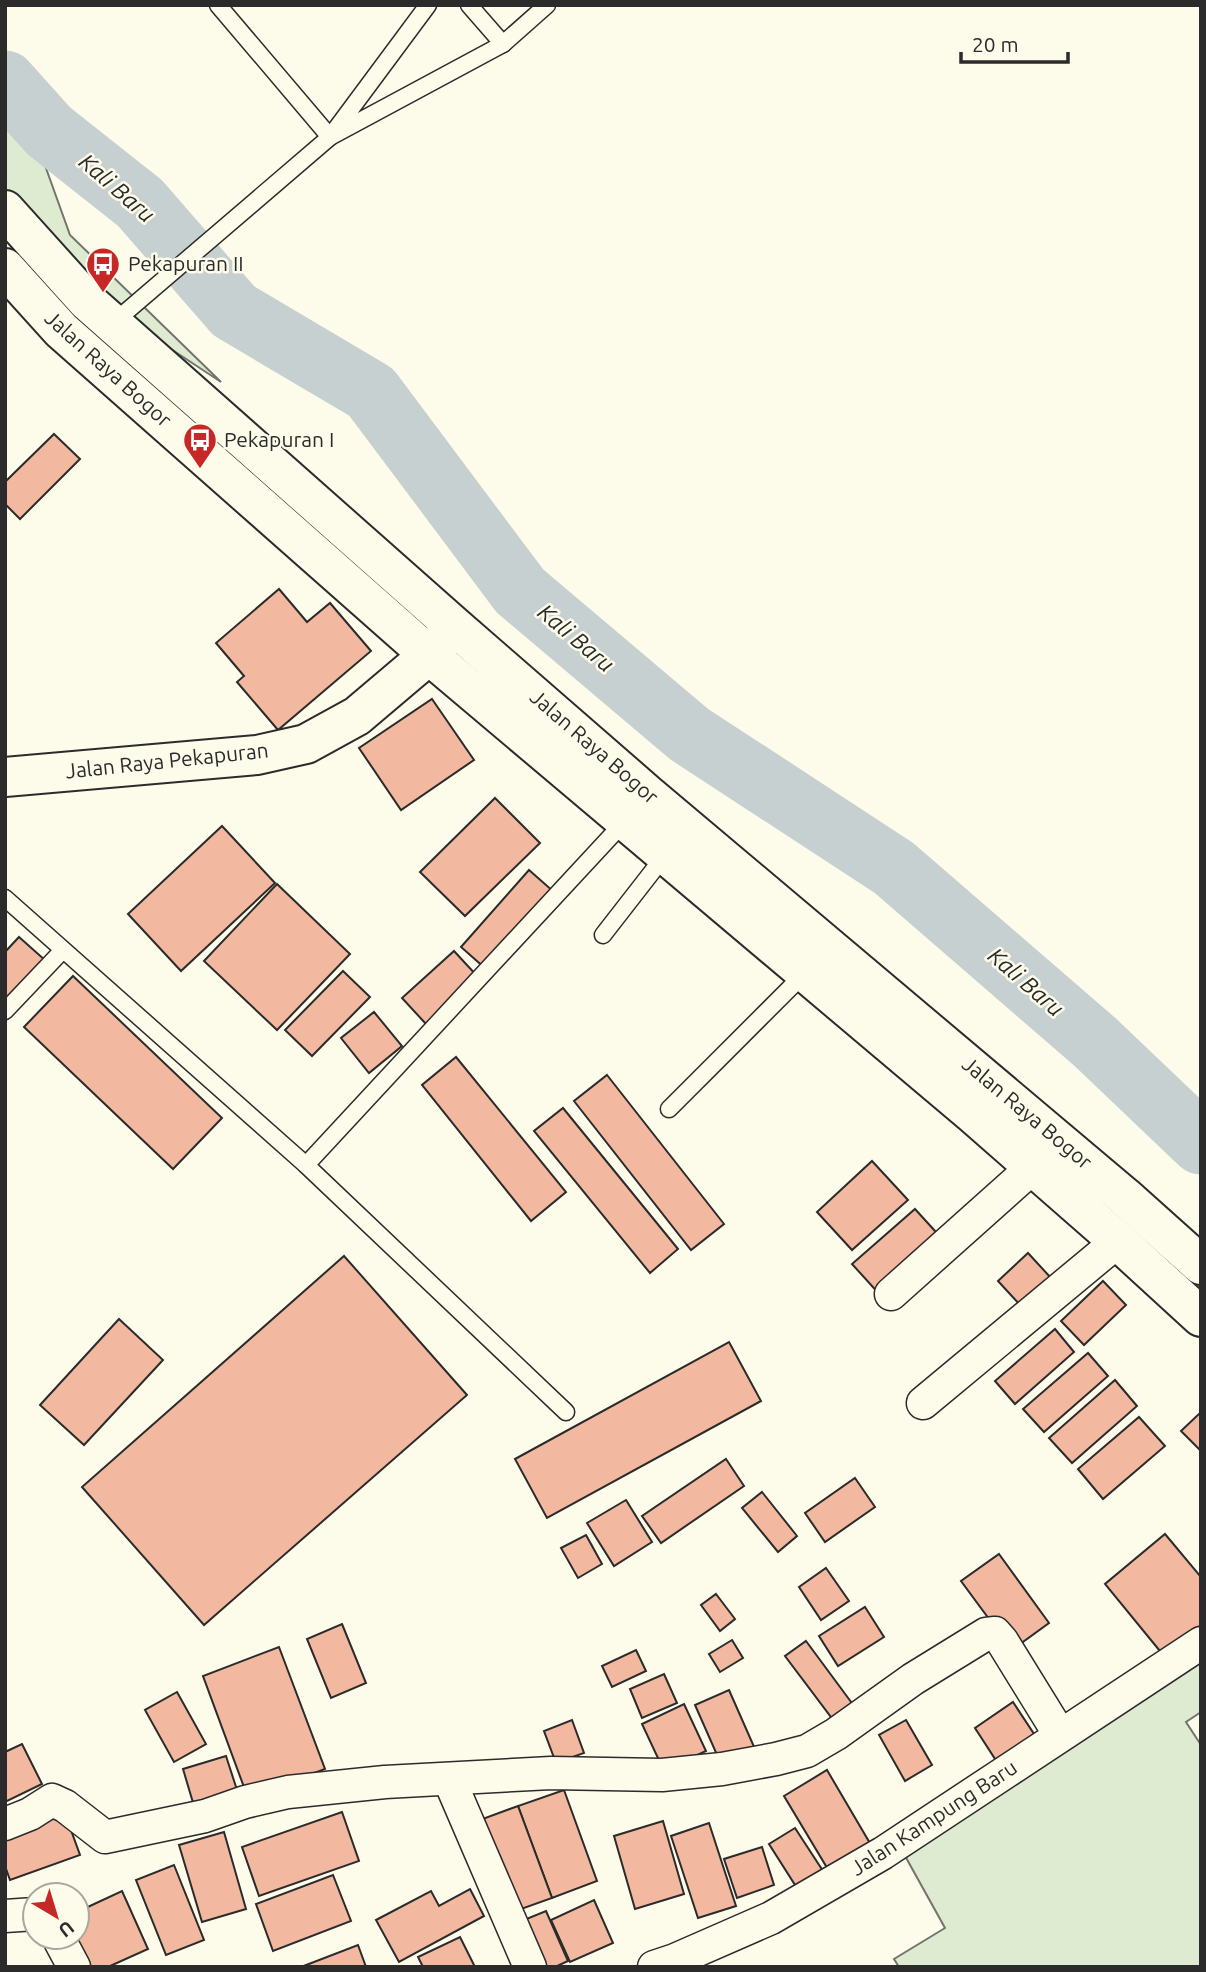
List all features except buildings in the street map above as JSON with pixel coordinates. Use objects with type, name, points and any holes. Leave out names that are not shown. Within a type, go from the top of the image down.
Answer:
[{"type":"main road","name":"Jalan Raya Bogor","points":[[5,211],[91,314],[429,654],[636,807],[1048,1130],[1201,1265]]},
{"type":"main road","name":"Jalan Raya Bogor","points":[[5,268],[91,314],[454,626],[636,807],[666,854],[1033,1167],[1201,1317]]},
{"type":"main road","name":"Jalan Raya Pekapuran","points":[[5,777],[257,755],[306,744],[357,716],[429,654],[454,626]]},
{"type":"street","points":[[891,1294],[1033,1167]]},
{"type":"street","points":[[923,1403],[1118,1241]]},
{"type":"street","points":[[5,1824],[30,1814],[52,1800],[65,1806],[105,1837],[205,1816],[245,1802],[288,1792],[385,1782],[551,1773],[662,1775],[722,1769],[776,1759],[807,1751],[836,1734],[913,1679],[986,1634],[995,1633],[1060,1735]]},
{"type":"street","name":"Jalan Kampung Baru","points":[[654,1967],[771,1918],[883,1853],[1201,1643]]},
{"type":"street","points":[[449,1779],[530,1967]]},
{"type":"street","points":[[65,1951],[74,1967]]},
{"type":"lane","points":[[218,5],[330,137]]},
{"type":"lane","points":[[330,137],[428,5]]},
{"type":"lane","points":[[469,5],[503,44]]},
{"type":"lane","points":[[91,314],[248,207],[330,137],[503,44],[547,5]]},
{"type":"lane","points":[[306,1165],[636,807]]},
{"type":"lane","points":[[603,935],[666,854]]},
{"type":"lane","points":[[5,898],[306,1165],[566,1412]]},
{"type":"lane","points":[[5,1012],[63,950]]},
{"type":"lane","points":[[669,1109],[805,973]]},
{"type":"green space","points":[[5,54],[70,235],[221,382],[77,287],[5,190]]},
{"type":"green space","points":[[1201,1659],[1201,1712],[1186,1722],[1201,1745],[1201,1967],[899,1967],[894,1959],[945,1928],[904,1854]]},
{"type":"waterway","name":"Kali Baru","points":[[5,82],[49,131],[140,203],[234,311],[371,392],[520,591],[689,734],[894,868],[1095,1042],[1201,1143]]},
{"type":"place","name":"Pekapuran II","points":[[103,294]]},
{"type":"place","name":"Pekapuran I","points":[[200,470]]}]
